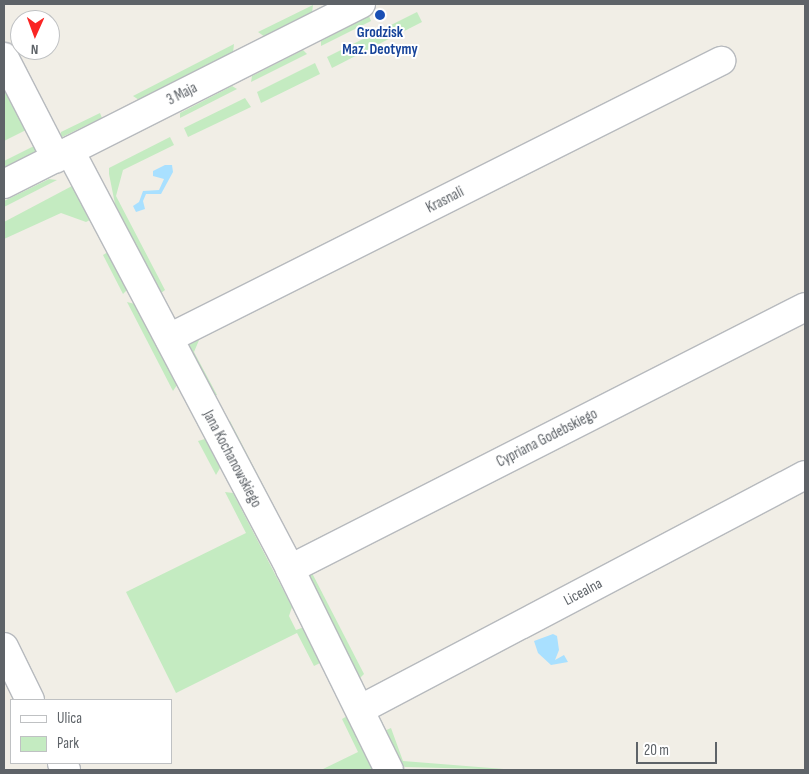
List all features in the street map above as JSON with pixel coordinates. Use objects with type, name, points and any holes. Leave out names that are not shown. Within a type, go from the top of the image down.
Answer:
[{"type":"street","name":"3 Maja","points":[[4,184],[361,4]]},
{"type":"street","name":"Jana Kochanowskiego","points":[[4,58],[63,155],[169,338],[290,569],[361,709],[389,770]]},
{"type":"street","name":"Krasnali","points":[[169,338],[722,61]]},
{"type":"street","name":"Cypriana Godebskiego","points":[[290,569],[805,307]]},
{"type":"street","name":"Licealna","points":[[361,709],[805,475]]},
{"type":"street","points":[[4,648],[20,697]]},
{"type":"green space","points":[[313,5],[312,13],[265,37],[258,32]]},
{"type":"green space","points":[[417,12],[422,22],[332,68],[327,57]]},
{"type":"green space","points":[[369,16],[371,21],[321,46],[321,41]]},
{"type":"green space","points":[[234,44],[233,53],[139,100],[133,96]]},
{"type":"green space","points":[[303,50],[307,54],[251,82],[252,76]]},
{"type":"green space","points":[[315,63],[320,74],[261,103],[257,92]]},
{"type":"green space","points":[[232,86],[237,89],[180,118],[180,113]]},
{"type":"green space","points":[[4,87],[26,130],[4,141]]},
{"type":"green space","points":[[245,98],[251,107],[188,137],[184,128]]},
{"type":"green space","points":[[100,113],[102,118],[60,138],[61,132]]},
{"type":"green space","points":[[170,137],[174,145],[123,170],[116,196],[165,290],[161,293],[115,204],[109,168]]},
{"type":"green space","points":[[38,144],[34,154],[4,169],[4,161]]},
{"type":"green space","points":[[49,179],[57,180],[4,207],[4,201]]},
{"type":"green space","points":[[72,186],[92,219],[86,222],[61,213],[4,239],[4,222]]},
{"type":"green space","points":[[108,252],[128,289],[123,294],[103,255]]},
{"type":"green space","points":[[127,302],[135,304],[177,385],[173,391]]},
{"type":"green space","points":[[202,333],[194,352],[217,395],[214,396],[187,341]]},
{"type":"green space","points":[[230,421],[278,514],[276,515],[228,422]]},
{"type":"green space","points":[[205,439],[220,468],[216,475],[198,441]]},
{"type":"green space","points":[[225,492],[233,493],[292,607],[289,616],[296,630],[304,627],[322,662],[314,666],[297,633],[176,693],[126,592],[246,533]]},
{"type":"green space","points":[[307,573],[312,573],[364,674],[360,678]]},
{"type":"green space","points":[[349,715],[357,731],[356,739],[365,741],[378,770],[321,770],[358,752],[342,719]]},
{"type":"green space","points":[[391,728],[403,761],[516,770],[405,767],[397,763],[382,732]]},
{"type":"water","points":[[165,165],[172,165],[173,172],[161,194],[146,194],[143,201],[145,209],[136,212],[133,206],[139,202],[143,191],[159,190],[164,179],[153,176],[153,171]]},
{"type":"water","points":[[553,634],[557,636],[559,650],[555,660],[564,655],[568,662],[551,665],[538,653],[534,641]]},
{"type":"place","name":"Grodzisk Maz. Deotymy","points":[[380,15]]}]
